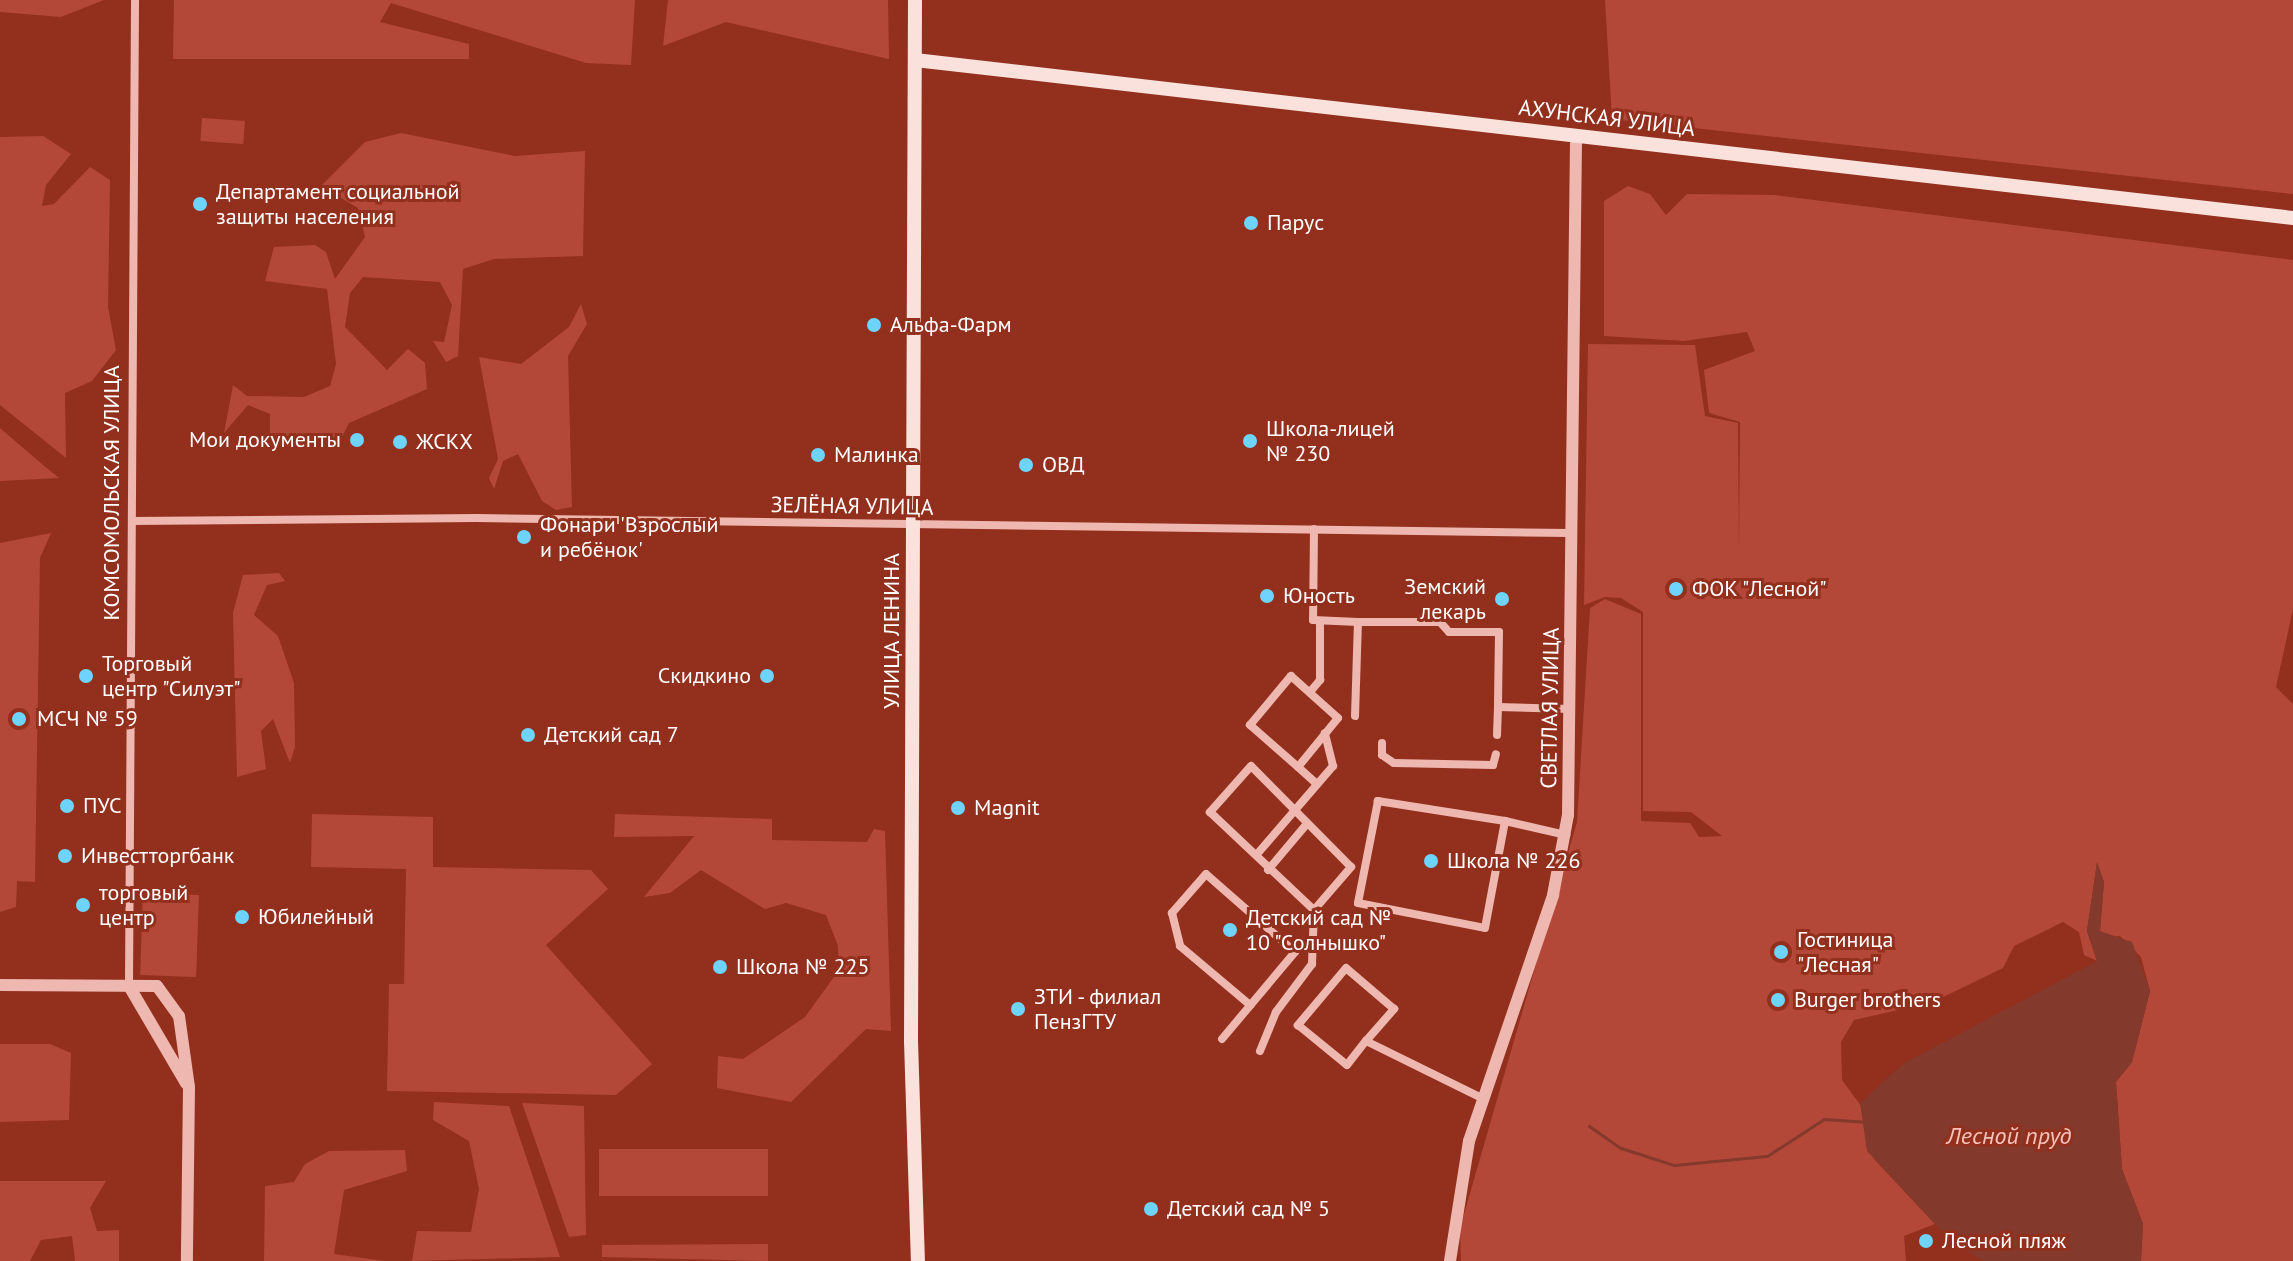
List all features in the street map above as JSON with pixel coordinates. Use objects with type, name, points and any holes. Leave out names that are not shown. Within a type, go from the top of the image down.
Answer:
[{"type":"main road","name":"УЛИЦА ЛЕНИНА","points":[[915,0],[911,1041],[918,1261]]},
{"type":"main road","name":"АХУНСКАЯ УЛИЦА","points":[[915,60],[2293,218]]},
{"type":"street","name":"КОМСОМОЛЬСКАЯ УЛИЦА","points":[[129,986],[135,0]]},
{"type":"street","name":"СВЕТЛАЯ УЛИЦА","points":[[1450,1261],[1459,1181],[1566,835],[1571,709],[1576,137]]},
{"type":"street","name":"ЗЕЛЁНАЯ УЛИЦА","points":[[132,521],[914,525],[1571,533]]},
{"type":"street","points":[[1314,529],[1313,620],[1440,622],[1449,632],[1499,632],[1497,735]]},
{"type":"street","points":[[1310,692],[1320,680],[1320,621]]},
{"type":"street","points":[[1355,716],[1358,622]]},
{"type":"street","points":[[1298,767],[1338,718],[1291,676],[1250,725],[1317,784]]},
{"type":"street","points":[[1498,707],[1571,709]]},
{"type":"street","points":[[1258,853],[1333,766],[1325,733]]},
{"type":"street","points":[[1382,743],[1382,755],[1394,763],[1493,765],[1496,754]]},
{"type":"street","points":[[1260,1051],[1276,1012],[1312,964],[1314,910],[1351,867],[1305,826],[1298,806],[1251,766],[1210,812],[1258,853],[1268,870],[1314,910]]},
{"type":"street","points":[[1505,821],[1485,928],[1358,903],[1378,801],[1505,821],[1566,835]]},
{"type":"street","points":[[1268,870],[1305,826]]},
{"type":"street","points":[[1222,1039],[1295,952],[1206,874],[1172,913],[1180,946],[1250,1005]]},
{"type":"street","points":[[1346,968],[1394,1009],[1366,1041],[1347,1065],[1298,1025],[1346,968]]},
{"type":"street","points":[[0,985],[157,986],[185,1035],[189,1087],[187,1261]]},
{"type":"street","points":[[129,986],[189,1087]]},
{"type":"street","points":[[164,1045],[177,1045],[185,1035]]},
{"type":"street","points":[[1366,1041],[1484,1099]]},
{"type":"shaded area","points":[[0,0],[104,0],[61,17],[0,12]]},
{"type":"shaded area","points":[[174,0],[635,0],[631,65],[586,63],[391,3],[380,22],[469,44],[469,59],[173,59]]},
{"type":"shaded area","points":[[668,0],[888,0],[889,59],[726,22],[663,46]]},
{"type":"shaded area","points":[[1605,0],[2293,0],[2293,194],[1612,119]]},
{"type":"shaded area","points":[[202,118],[245,121],[243,144],[200,141]]},
{"type":"shaded area","points":[[401,133],[515,156],[585,151],[583,256],[494,259],[463,269],[458,356],[446,362],[433,341],[444,342],[452,305],[440,282],[363,277],[350,293],[345,327],[387,370],[408,349],[425,363],[427,389],[349,423],[338,445],[270,434],[270,414],[248,405],[224,433],[233,385],[247,396],[304,397],[330,386],[336,364],[327,289],[265,281],[274,247],[315,245],[326,252],[335,279],[365,237],[358,208],[321,186],[365,142]]},
{"type":"shaded area","points":[[43,136],[71,154],[46,185],[42,206],[54,204],[90,167],[110,180],[108,307],[116,350],[92,381],[65,393],[66,458],[0,405],[0,137]]},
{"type":"shaded area","points":[[1628,186],[1650,194],[1666,215],[1687,194],[1774,195],[2293,260],[2293,609],[2276,687],[2293,704],[2293,1261],[2141,1261],[2143,1224],[2122,1169],[2116,1082],[2132,1062],[2150,991],[2141,957],[2120,936],[2105,938],[2100,931],[2104,882],[2097,863],[2087,931],[2097,961],[2084,955],[2079,932],[2063,922],[2014,946],[2003,968],[1933,1002],[1854,1020],[1841,1042],[1842,1080],[1864,1110],[1874,1159],[1935,1224],[1904,1236],[1906,1261],[1461,1261],[1460,1228],[1577,822],[1590,608],[1605,599],[1641,614],[1641,821],[1690,823],[1699,837],[1722,836],[1691,812],[1643,811],[1643,612],[1621,598],[1605,597],[1584,605],[1588,344],[1695,345],[1705,416],[1738,423],[1739,552],[1740,422],[1709,413],[1704,370],[1755,351],[1747,332],[1684,341],[1604,336],[1604,201]]},
{"type":"shaded area","points":[[581,304],[587,324],[568,356],[572,507],[556,510],[542,501],[518,454],[503,461],[494,489],[489,478],[498,459],[479,357],[521,364],[569,327]]},
{"type":"shaded area","points":[[0,428],[43,465],[59,478],[0,481]]},
{"type":"shaded area","name":"МСЧ № 59","points":[[51,533],[40,558],[35,882],[17,881],[16,907],[0,912],[0,543]]},
{"type":"shaded area","points":[[279,573],[285,581],[267,585],[254,615],[278,636],[294,683],[295,747],[290,763],[273,719],[261,731],[266,769],[237,777],[233,613],[243,575]]},
{"type":"shaded area","points":[[312,814],[433,817],[433,867],[591,870],[608,889],[546,945],[652,1064],[616,1095],[387,1091],[389,984],[404,984],[406,869],[311,867]]},
{"type":"shaded area","points":[[615,814],[772,819],[772,840],[867,842],[874,829],[885,831],[891,1031],[866,1029],[791,1102],[717,1088],[718,1056],[743,1059],[805,1017],[839,970],[838,946],[826,915],[786,903],[765,909],[701,870],[670,893],[644,897],[694,836],[614,837]]},
{"type":"shaded area","points":[[143,893],[199,895],[196,977],[140,975]]},
{"type":"shaded area","points":[[0,1044],[50,1044],[71,1053],[69,1120],[0,1122]]},
{"type":"shaded area","points":[[434,1102],[509,1106],[560,1257],[412,1261],[417,1231],[471,1232],[479,1189],[469,1141],[433,1120]]},
{"type":"shaded area","points":[[522,1103],[584,1106],[586,1235],[569,1237]]},
{"type":"shaded area","points":[[599,1149],[768,1149],[768,1196],[599,1196]]},
{"type":"shaded area","points":[[405,1150],[407,1171],[344,1190],[334,1254],[385,1261],[264,1261],[265,1186],[294,1182],[305,1164],[329,1151]]},
{"type":"shaded area","points":[[0,1181],[106,1181],[90,1208],[97,1231],[119,1230],[119,1261],[75,1261],[72,1236],[41,1240],[30,1261],[0,1261]]},
{"type":"shaded area","points":[[768,1244],[768,1261],[602,1257],[602,1245]]},
{"type":"water","name":"Лесной пруд","points":[[2097,862],[2104,882],[2100,931],[2132,942],[2150,991],[2132,1062],[2116,1082],[2122,1169],[2143,1224],[2141,1261],[1983,1261],[1949,1239],[1867,1151],[1860,1103],[1903,1064],[2097,961],[2087,931]]},
{"type":"waterway","points":[[1589,1126],[1621,1148],[1674,1165],[1767,1156],[1824,1119],[1868,1122]]},
{"type":"place","name":"Департамент социальной защиты населения","points":[[200,204]]},
{"type":"place","name":"Парус","points":[[1251,223]]},
{"type":"place","name":"Альфа-Фарм","points":[[874,325]]},
{"type":"place","name":"Мои документы","points":[[357,440]]},
{"type":"place","name":"Школа-лицей № 230","points":[[1250,441]]},
{"type":"place","name":"ЖСКХ","points":[[400,442]]},
{"type":"place","name":"Малинка","points":[[818,455]]},
{"type":"place","name":"ОВД","points":[[1026,465]]},
{"type":"place","name":"Фонари 'Взрослый и ребёнок'","points":[[524,537]]},
{"type":"place","name":"ФОК \"Лесной\"","points":[[1676,589]]},
{"type":"place","name":"Юность","points":[[1267,596]]},
{"type":"place","name":"Земский лекарь","points":[[1502,599]]},
{"type":"place","name":"Торговый центр \"Силуэт\"","points":[[86,676]]},
{"type":"place","name":"Скидкино","points":[[767,676]]},
{"type":"place","name":"МСЧ № 59","points":[[19,719]]},
{"type":"place","name":"Детский сад 7","points":[[528,735]]},
{"type":"place","name":"ПУС","points":[[67,806]]},
{"type":"place","name":"Magnit","points":[[958,808]]},
{"type":"place","name":"Инвестторгбанк","points":[[65,856]]},
{"type":"place","name":"Школа № 226","points":[[1431,861]]},
{"type":"place","name":"торговый центр","points":[[83,905]]},
{"type":"place","name":"Юбилейный","points":[[242,917]]},
{"type":"place","name":"Детский сад № 10 \"Солнышко\"","points":[[1230,930]]},
{"type":"place","name":"Гостиница \"Лесная\"","points":[[1781,952]]},
{"type":"place","name":"Школа № 225","points":[[720,967]]},
{"type":"place","name":"Burger brothers","points":[[1778,1000]]},
{"type":"place","name":"ЗТИ - филиал ПензГТУ","points":[[1018,1009]]},
{"type":"place","name":"Детский сад № 5","points":[[1151,1209]]},
{"type":"place","name":"Лесной пляж","points":[[1926,1241]]}]
